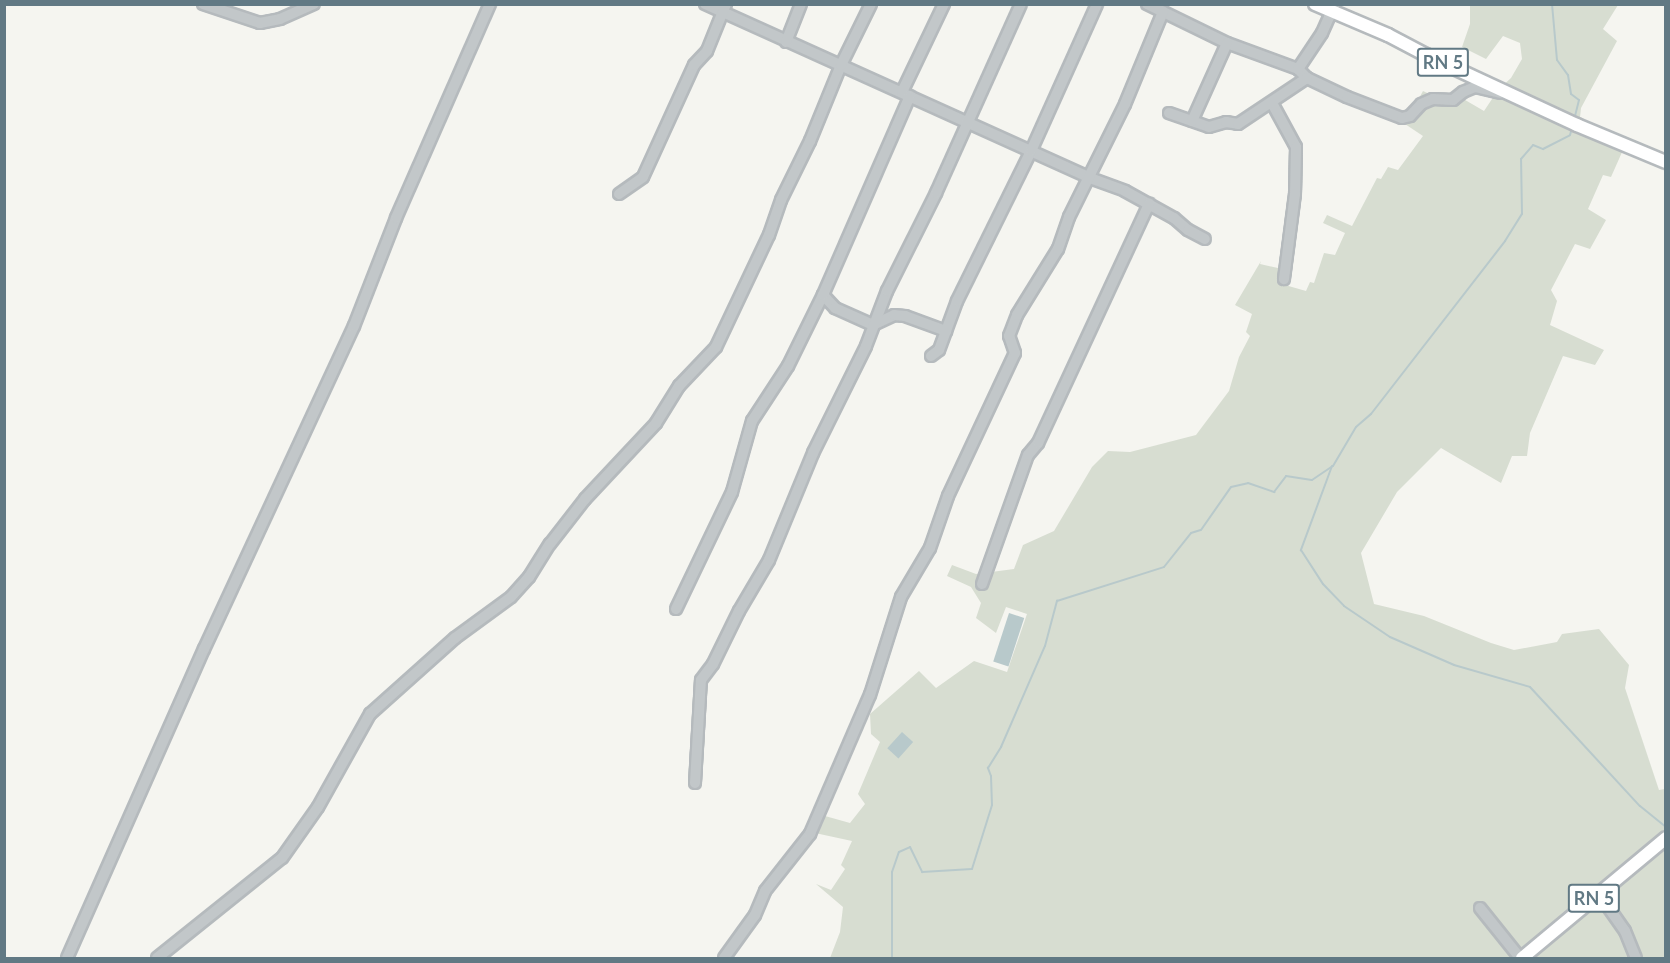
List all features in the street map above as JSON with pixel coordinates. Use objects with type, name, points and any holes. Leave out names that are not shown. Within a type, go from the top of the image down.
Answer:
[{"type":"main road","name":"RN 5","points":[[1315,4],[1333,8],[1573,123],[1665,162]]},
{"type":"main road","name":"RN 5","points":[[1521,958],[1665,838]]},
{"type":"street","points":[[202,4],[230,8],[260,23],[280,19],[314,4]]},
{"type":"street","points":[[67,958],[204,649],[354,326],[396,218],[490,4]]},
{"type":"street","points":[[705,4],[724,9],[786,42],[842,65],[1090,178],[1125,191],[1205,239]]},
{"type":"street","points":[[786,42],[801,4]]},
{"type":"street","points":[[156,958],[282,858],[318,807],[364,722],[375,709],[455,638],[498,608],[517,591],[585,499],[656,423],[680,386],[716,347],[769,235],[781,201],[871,4]]},
{"type":"street","points":[[676,609],[731,495],[752,421],[788,366],[823,295],[944,4]]},
{"type":"street","points":[[695,783],[694,766],[700,718],[698,698],[701,681],[713,664],[739,611],[769,560],[811,458],[866,346],[873,326],[1021,4]]},
{"type":"street","points":[[931,356],[938,352],[957,301],[1031,151],[1097,4]]},
{"type":"street","points":[[1147,4],[1227,43],[1298,69],[1307,78],[1347,97],[1404,118],[1410,116],[1421,104],[1433,99],[1454,100],[1463,92],[1475,87],[1513,95]]},
{"type":"street","points":[[724,958],[756,915],[765,891],[810,834],[870,695],[901,597],[930,548],[948,496],[1015,353],[1009,336],[1017,315],[1058,249],[1069,217],[1090,178],[1166,13],[1174,4]]},
{"type":"street","points":[[1298,69],[1322,33],[1333,8]]},
{"type":"street","points":[[619,194],[643,177],[694,64],[707,51],[724,9]]},
{"type":"street","points":[[1192,121],[1227,43]]},
{"type":"street","points":[[1169,113],[1209,127],[1226,122],[1238,124],[1307,78]]},
{"type":"street","points":[[1272,103],[1296,147],[1295,194],[1284,279]]},
{"type":"street","points":[[982,584],[1028,454],[1038,443],[1149,204]]},
{"type":"street","points":[[823,295],[835,308],[873,326]]},
{"type":"street","points":[[873,326],[894,315],[905,316],[946,331]]},
{"type":"street","points":[[1599,894],[1625,931],[1636,958]]},
{"type":"street","points":[[1480,908],[1521,958]]},
{"type":"shaded area","points":[[1470,5],[1618,5],[1603,29],[1617,41],[1581,108],[1579,127],[1623,150],[1611,177],[1603,175],[1588,209],[1606,220],[1590,249],[1575,244],[1551,290],[1557,301],[1550,325],[1604,350],[1595,365],[1563,356],[1530,433],[1527,456],[1512,456],[1501,483],[1441,448],[1397,492],[1361,553],[1374,604],[1424,616],[1514,650],[1557,642],[1562,634],[1599,629],[1629,665],[1625,688],[1659,790],[1665,789],[1665,958],[830,958],[840,932],[843,907],[816,884],[831,890],[845,869],[841,865],[852,841],[815,833],[825,816],[850,823],[865,804],[858,794],[880,742],[871,734],[870,714],[919,671],[936,688],[974,661],[1007,672],[1027,614],[1006,607],[996,633],[976,618],[981,603],[971,587],[947,576],[952,565],[976,574],[1014,569],[1023,545],[1054,531],[1092,467],[1108,451],[1130,452],[1196,435],[1229,391],[1239,357],[1250,336],[1246,332],[1252,314],[1235,305],[1261,261],[1260,264],[1278,268],[1278,283],[1306,291],[1310,282],[1314,283],[1324,253],[1335,255],[1345,233],[1323,223],[1327,215],[1352,226],[1377,178],[1381,179],[1388,167],[1398,170],[1423,136],[1405,124],[1423,91],[1455,106],[1460,97],[1484,111],[1498,90],[1511,78],[1522,59],[1520,43],[1503,36],[1486,59],[1462,47],[1470,24]]},
{"type":"shaded area","points":[[1009,613],[1024,618],[1008,666],[993,662]]},
{"type":"shaded area","points":[[902,732],[913,742],[898,758],[887,748]]},
{"type":"waterway","points":[[1552,4],[1557,60],[1568,75],[1571,94],[1579,100],[1574,120]]},
{"type":"waterway","points":[[892,958],[892,872],[899,852],[910,847],[922,872],[972,869],[992,805],[991,776],[988,768],[1001,747],[1045,646],[1057,601],[1164,567],[1191,533],[1201,530],[1231,487],[1248,483],[1274,492],[1286,476],[1312,480],[1333,466],[1356,427],[1371,414],[1505,241],[1522,214],[1521,159],[1533,145],[1543,149],[1570,135],[1572,128]]},
{"type":"waterway","points":[[1332,466],[1301,550],[1323,584],[1344,606],[1390,637],[1454,665],[1530,687],[1640,806],[1666,827]]}]
